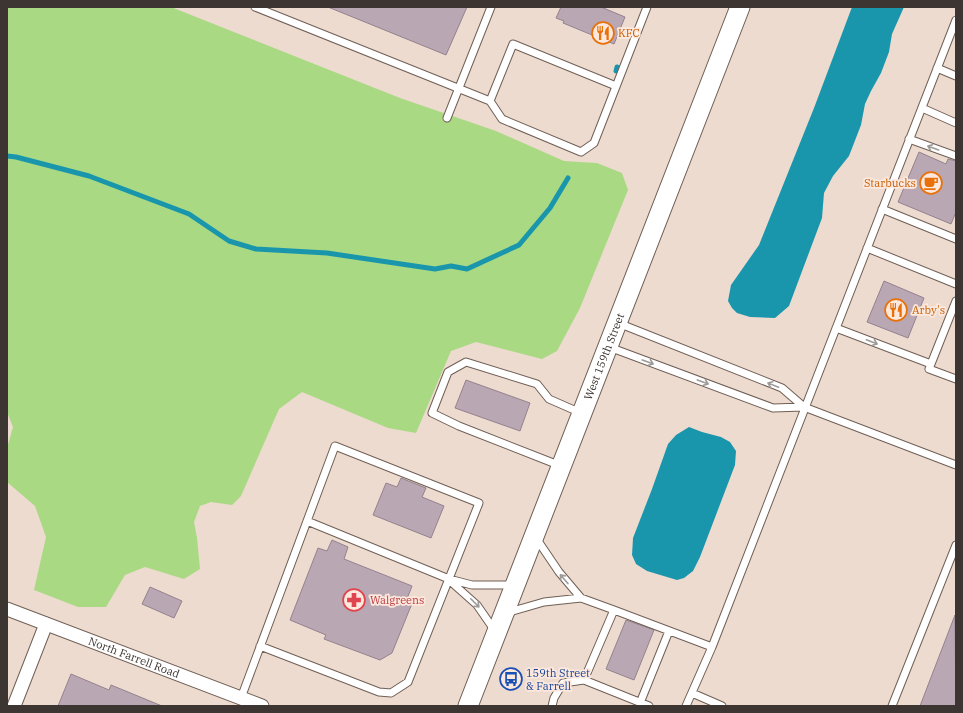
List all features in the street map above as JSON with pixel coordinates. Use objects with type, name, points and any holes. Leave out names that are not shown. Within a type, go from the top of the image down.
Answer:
[{"type":"main road","name":"West 159th Street","points":[[468,706],[740,7]]},
{"type":"street","name":"North Farrell Road","points":[[7,609],[244,701],[262,706]]},
{"type":"street","points":[[14,706],[46,624]]},
{"type":"lane","points":[[255,7],[490,101],[502,119],[581,152],[594,143],[647,7]]},
{"type":"lane","points":[[447,118],[491,7]]},
{"type":"lane","points":[[686,706],[712,647],[804,407],[956,20]]},
{"type":"lane","points":[[490,101],[513,44],[616,86]]},
{"type":"lane","points":[[937,68],[956,76]]},
{"type":"lane","points":[[922,108],[956,123]]},
{"type":"lane","points":[[909,139],[956,156]]},
{"type":"lane","points":[[882,209],[956,239]]},
{"type":"lane","points":[[867,248],[956,284]]},
{"type":"lane","points":[[956,301],[929,369],[956,379]]},
{"type":"lane","points":[[617,323],[782,388],[804,407],[956,465]]},
{"type":"lane","points":[[836,328],[931,364]]},
{"type":"lane","points":[[608,347],[772,408],[804,407]]},
{"type":"lane","points":[[561,466],[459,426],[432,413],[448,372],[466,362],[536,384],[549,399],[582,413]]},
{"type":"lane","points":[[244,701],[260,646],[335,446],[479,503],[408,682],[391,693],[379,692],[260,646]]},
{"type":"lane","points":[[307,521],[449,579],[472,585],[515,584]]},
{"type":"lane","points":[[534,535],[559,572],[581,598]]},
{"type":"lane","points":[[892,706],[956,546]]},
{"type":"lane","points":[[449,579],[477,605],[496,632]]},
{"type":"lane","points":[[503,614],[544,602],[581,598],[712,647]]},
{"type":"lane","points":[[584,680],[614,610]]},
{"type":"lane","points":[[640,703],[669,631]]},
{"type":"lane","points":[[552,706],[554,698],[563,683],[584,680],[649,706]]},
{"type":"lane","points":[[692,693],[722,706]]},
{"type":"green space","points":[[7,7],[171,7],[400,98],[496,131],[564,161],[597,163],[622,173],[628,190],[580,308],[557,351],[542,359],[476,342],[451,351],[416,433],[388,428],[302,392],[279,409],[241,496],[232,505],[211,502],[200,506],[194,522],[200,569],[184,579],[145,567],[125,575],[106,607],[78,607],[34,590],[46,537],[35,506],[7,482],[7,448],[13,427],[7,412]]},
{"type":"water","points":[[852,7],[904,7],[892,34],[889,52],[881,73],[865,104],[861,125],[849,156],[833,176],[824,193],[822,218],[789,306],[775,318],[750,317],[737,313],[728,301],[731,285],[759,245],[814,108]]},
{"type":"water","points":[[689,427],[721,437],[730,442],[736,451],[735,465],[700,557],[693,571],[684,578],[677,580],[647,571],[636,564],[632,555],[633,538],[668,444],[676,435]]},
{"type":"building","points":[[328,7],[467,7],[446,55]]},
{"type":"building","name":"KFC","points":[[561,7],[601,7],[625,17],[614,44],[563,23],[564,21],[556,18]]},
{"type":"building","name":"Starbucks","points":[[919,152],[946,164],[948,159],[956,161],[956,212],[951,224],[898,202]]},
{"type":"building","name":"Arby's","points":[[884,281],[924,298],[908,338],[867,322]]},
{"type":"building","points":[[466,380],[530,403],[520,431],[455,408]]},
{"type":"building","points":[[401,478],[426,488],[422,497],[444,506],[431,538],[373,515],[386,483],[397,487]]},
{"type":"building","name":"Walgreens","points":[[332,540],[348,547],[344,559],[412,586],[407,599],[413,601],[392,653],[380,660],[324,639],[326,635],[290,620],[318,548],[327,551]]},
{"type":"building","points":[[150,587],[182,601],[174,618],[142,604]]},
{"type":"building","points":[[955,615],[956,706],[920,706]]},
{"type":"building","points":[[626,620],[654,630],[634,680],[606,669]]},
{"type":"building","points":[[71,674],[109,690],[111,685],[162,706],[58,706]]},
{"type":"waterway","points":[[616,71],[617,67]]},
{"type":"waterway","points":[[7,156],[89,176],[189,214],[229,241],[256,249],[327,253],[435,269],[451,266],[467,269],[519,245],[550,208],[568,178]]},
{"type":"place","name":"KFC","points":[[603,33]]},
{"type":"place","name":"Starbucks","points":[[931,183]]},
{"type":"place","name":"Arby's","points":[[896,310]]},
{"type":"place","name":"Walgreens","points":[[354,600]]},
{"type":"place","name":"159th Street & Farrell","points":[[511,679]]}]
